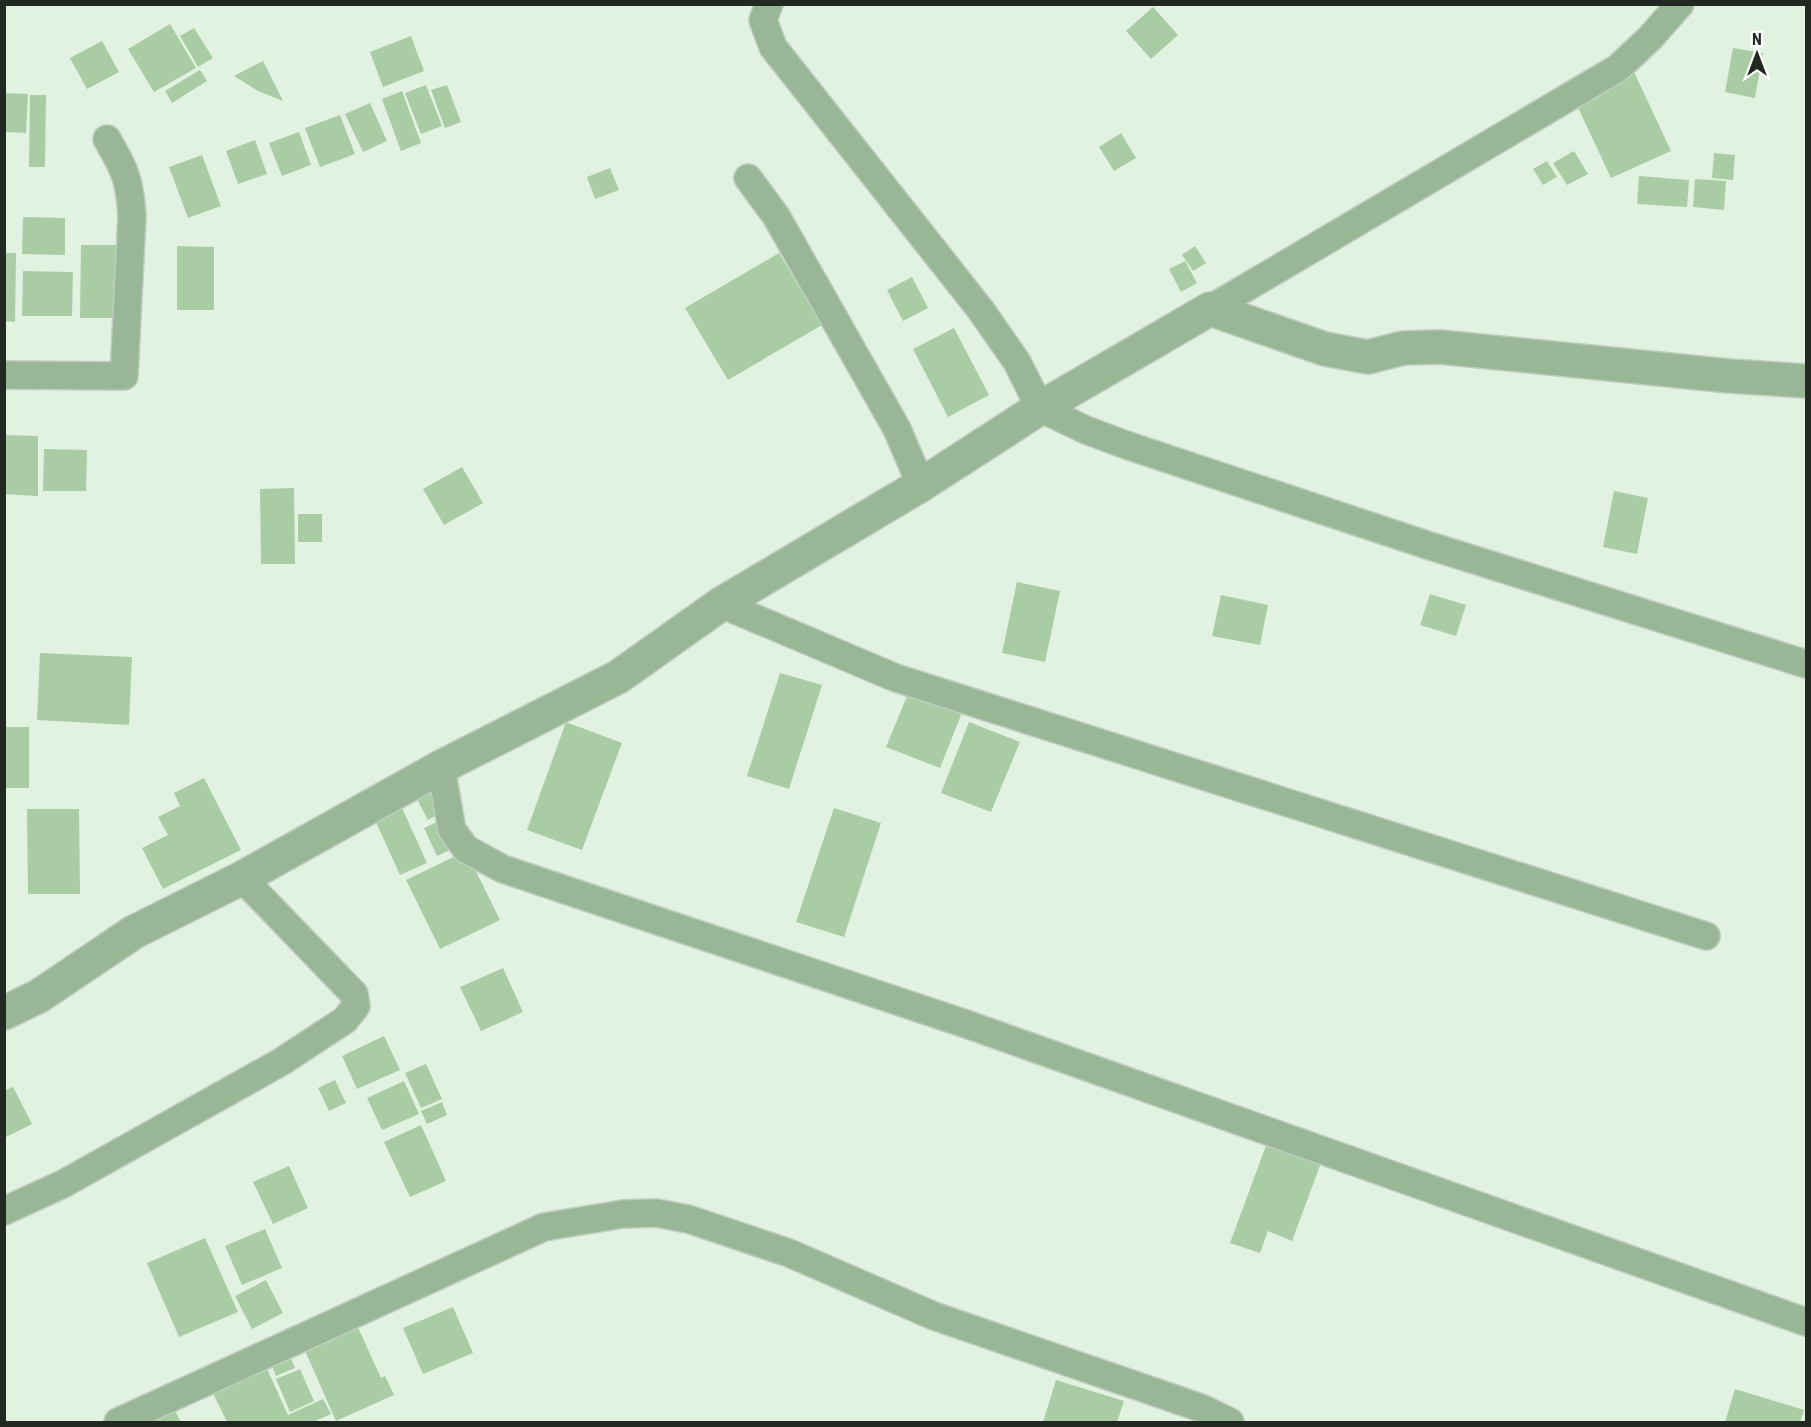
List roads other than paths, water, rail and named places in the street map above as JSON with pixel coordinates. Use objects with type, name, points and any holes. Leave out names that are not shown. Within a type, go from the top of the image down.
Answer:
[{"type":"street","points":[[769,4],[763,20],[773,47],[980,309],[1017,362],[1040,408],[1086,430],[1129,446],[1427,545],[1806,663]]},
{"type":"street","points":[[4,1013],[39,996],[134,932],[242,878],[441,767],[618,677],[721,604],[921,485],[1040,408],[1618,68],[1650,38],[1680,4]]},
{"type":"street","points":[[4,375],[123,376],[132,216],[130,191],[124,168],[107,139]]},
{"type":"street","points":[[748,178],[776,216],[897,429],[921,485]]},
{"type":"street","points":[[1210,309],[1325,349],[1368,357],[1403,348],[1440,347],[1729,376],[1806,381]]},
{"type":"street","points":[[721,604],[896,678],[1706,936]]},
{"type":"street","points":[[441,767],[452,830],[466,849],[502,869],[966,1024],[1806,1322]]},
{"type":"street","points":[[4,1211],[63,1184],[281,1062],[345,1020],[356,1006],[354,994],[242,878]]},
{"type":"street","points":[[118,1422],[544,1227],[623,1214],[656,1213],[688,1219],[789,1253],[934,1316],[1201,1408],[1230,1422]]}]
